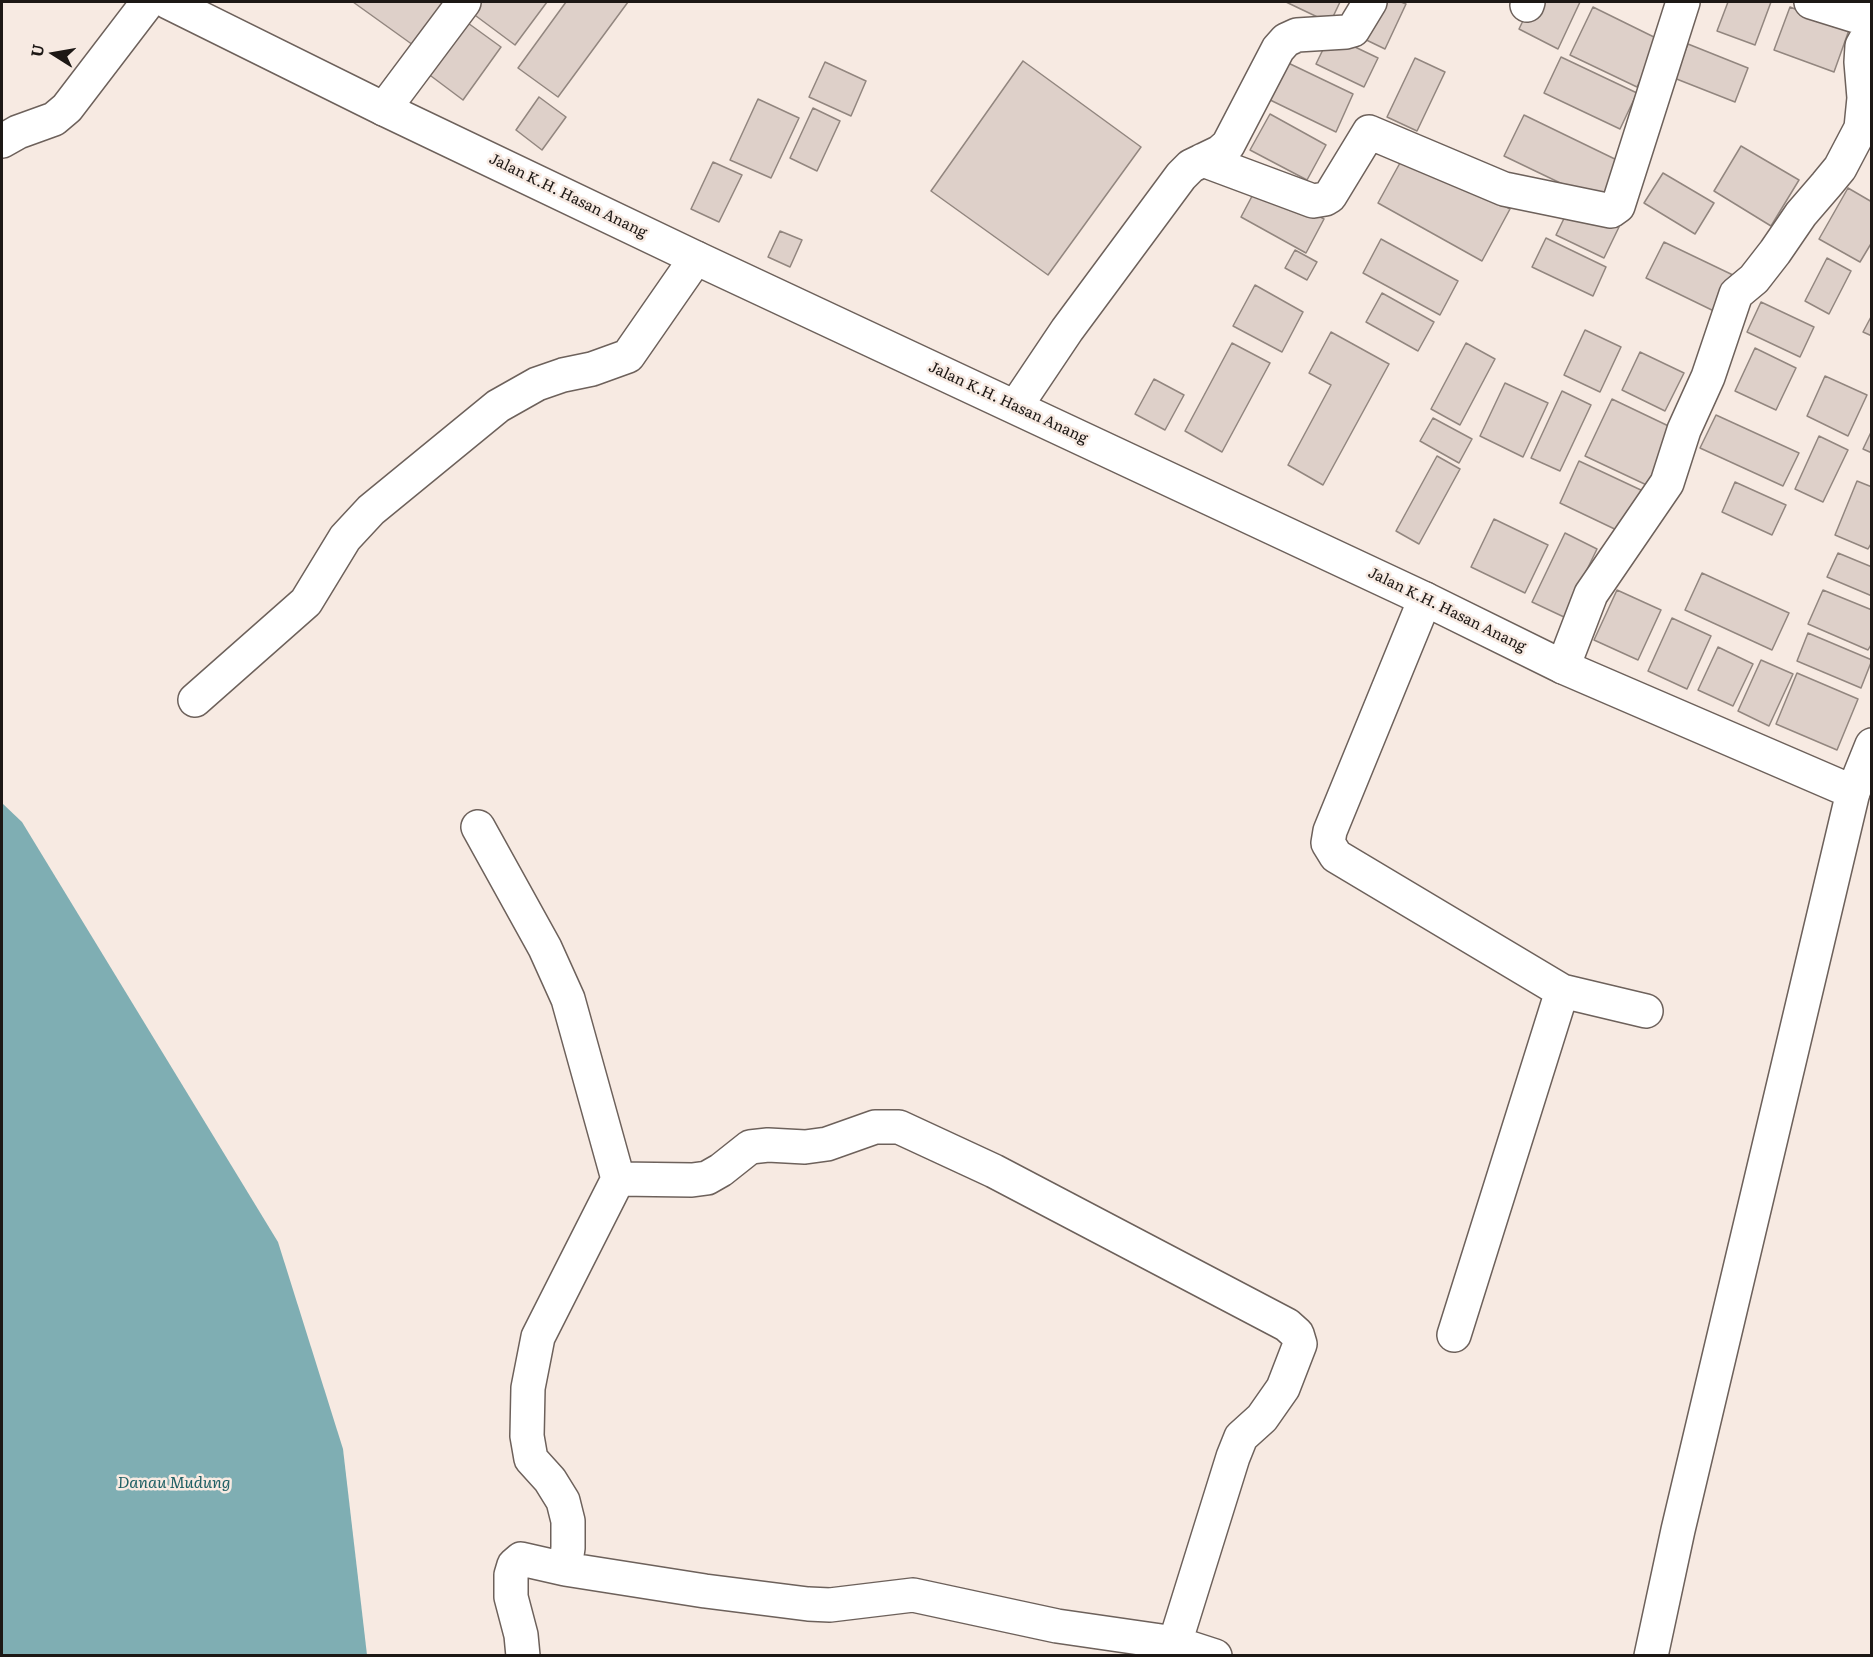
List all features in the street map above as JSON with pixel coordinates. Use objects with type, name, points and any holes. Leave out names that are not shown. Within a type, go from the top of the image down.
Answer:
[{"type":"street","points":[[2,141],[54,118],[67,108],[148,2]]},
{"type":"street","name":"Jalan K.H. Hasan Anang","points":[[168,2],[384,109],[696,258],[1425,598],[1563,667],[1853,792]]},
{"type":"street","points":[[384,109],[464,2]]},
{"type":"street","points":[[1016,406],[1067,330],[1181,176],[1191,166],[1220,152],[1228,145],[1278,49],[1286,40],[1297,36],[1353,30],[1370,2]]},
{"type":"street","points":[[1203,160],[1313,201],[1325,199],[1330,196],[1369,132],[1504,189],[1611,211],[1618,206],[1683,2]]},
{"type":"street","points":[[1811,2],[1872,21]]},
{"type":"street","points":[[1563,667],[1591,594],[1667,483],[1684,430],[1708,377],[1736,294],[1761,270],[1801,214],[1840,168],[1861,128],[1864,98],[1862,46],[1872,28]]},
{"type":"street","points":[[195,700],[306,602],[345,538],[371,510],[498,406],[537,384],[563,375],[592,369],[628,356],[696,258]]},
{"type":"street","points":[[1425,598],[1330,831],[1328,843],[1336,856],[1562,991],[1646,1011]]},
{"type":"street","points":[[1651,1656],[1680,1518],[1853,792],[1872,745]]},
{"type":"street","points":[[478,827],[545,948],[568,999],[618,1179],[538,1337],[528,1389],[527,1436],[531,1459],[550,1480],[563,1501],[568,1521],[565,1569]]},
{"type":"street","points":[[1454,1335],[1562,991]]},
{"type":"street","points":[[618,1179],[692,1180],[707,1178],[722,1170],[750,1147],[768,1145],[805,1147],[827,1144],[875,1127],[899,1127],[994,1171],[1287,1325],[1297,1334],[1300,1344],[1283,1388],[1262,1418],[1241,1437],[1175,1643]]},
{"type":"street","points":[[523,1656],[510,1575],[514,1565],[521,1559],[565,1569],[705,1591],[808,1604],[830,1605],[913,1595],[1057,1626],[1175,1643],[1215,1656]]},
{"type":"water","name":"Danau Mudung","points":[[2,803],[22,822],[278,1242],[343,1449],[367,1655],[2,1655]]},
{"type":"building","points":[[353,2],[445,2],[413,45]]},
{"type":"building","points":[[474,2],[547,2],[515,45],[468,10]]},
{"type":"building","points":[[566,2],[628,2],[558,97],[518,68]]},
{"type":"building","points":[[1286,2],[1340,2],[1330,23]]},
{"type":"building","points":[[1372,2],[1406,4],[1385,49],[1356,35]]},
{"type":"building","points":[[1532,2],[1580,2],[1558,49],[1519,29]]},
{"type":"building","points":[[1728,2],[1771,2],[1755,45],[1717,31]]},
{"type":"building","points":[[1593,7],[1660,40],[1637,87],[1570,55]]},
{"type":"building","points":[[1790,7],[1849,30],[1834,72],[1774,50]]},
{"type":"building","points":[[461,18],[501,47],[463,100],[423,70]]},
{"type":"building","points":[[1330,35],[1378,58],[1364,87],[1316,64]]},
{"type":"building","points":[[1688,44],[1748,68],[1735,102],[1674,78]]},
{"type":"building","points":[[1561,57],[1637,93],[1620,129],[1544,93]]},
{"type":"building","points":[[1415,58],[1445,72],[1417,131],[1387,117]]},
{"type":"building","points":[[1282,60],[1353,94],[1336,132],[1264,97]]},
{"type":"building","points":[[1023,61],[1141,147],[1048,275],[931,191]]},
{"type":"building","points":[[825,62],[866,81],[851,116],[809,97]]},
{"type":"building","points":[[539,97],[566,117],[542,150],[516,130]]},
{"type":"building","points":[[758,99],[799,118],[771,178],[730,160]]},
{"type":"building","points":[[813,108],[840,121],[817,171],[790,158]]},
{"type":"building","points":[[1270,114],[1326,145],[1307,180],[1250,150]]},
{"type":"building","points":[[1524,115],[1621,162],[1602,203],[1504,156]]},
{"type":"building","points":[[1741,146],[1799,180],[1771,226],[1714,191]]},
{"type":"building","points":[[1406,152],[1510,209],[1482,261],[1378,203]]},
{"type":"building","points":[[713,162],[742,175],[719,222],[691,209]]},
{"type":"building","points":[[1663,173],[1714,203],[1695,234],[1644,203]]},
{"type":"building","points":[[1259,183],[1324,219],[1306,253],[1241,217]]},
{"type":"building","points":[[1848,188],[1872,202],[1872,242],[1860,262],[1819,239]]},
{"type":"building","points":[[1571,204],[1619,227],[1604,258],[1556,235]]},
{"type":"building","points":[[780,231],[802,240],[790,267],[768,257]]},
{"type":"building","points":[[1546,238],[1606,267],[1593,296],[1532,267]]},
{"type":"building","points":[[1381,239],[1458,281],[1440,315],[1363,273]]},
{"type":"building","points":[[1664,242],[1735,276],[1718,313],[1646,278]]},
{"type":"building","points":[[1295,250],[1317,262],[1307,280],[1285,268]]},
{"type":"building","points":[[1827,258],[1851,271],[1829,314],[1805,301]]},
{"type":"building","points":[[1255,285],[1303,312],[1282,352],[1233,326]]},
{"type":"building","points":[[1382,293],[1434,322],[1418,351],[1366,322]]},
{"type":"building","points":[[1761,302],[1814,327],[1800,357],[1747,332]]},
{"type":"building","points":[[1872,315],[1872,336],[1863,332]]},
{"type":"building","points":[[1585,330],[1621,347],[1600,392],[1564,375]]},
{"type":"building","points":[[1331,332],[1389,364],[1323,485],[1288,465],[1331,385],[1309,373]]},
{"type":"building","points":[[1232,343],[1270,363],[1222,452],[1185,431]]},
{"type":"building","points":[[1466,343],[1495,359],[1460,425],[1431,409]]},
{"type":"building","points":[[1755,348],[1796,368],[1776,410],[1735,391]]},
{"type":"building","points":[[1640,352],[1684,373],[1665,411],[1622,390]]},
{"type":"building","points":[[1825,376],[1867,395],[1848,436],[1807,416]]},
{"type":"building","points":[[1154,379],[1184,395],[1165,430],[1135,414]]},
{"type":"building","points":[[1505,383],[1548,403],[1523,457],[1480,436]]},
{"type":"building","points":[[1562,391],[1591,405],[1560,471],[1531,458]]},
{"type":"building","points":[[1612,399],[1679,431],[1653,488],[1585,456]]},
{"type":"building","points":[[1716,415],[1799,453],[1783,486],[1700,448]]},
{"type":"building","points":[[1433,418],[1472,439],[1459,463],[1420,441]]},
{"type":"building","points":[[1872,430],[1872,453],[1863,449]]},
{"type":"building","points":[[1819,436],[1848,450],[1823,502],[1795,489]]},
{"type":"building","points":[[1437,456],[1460,469],[1419,544],[1396,531]]},
{"type":"building","points":[[1579,461],[1643,491],[1623,533],[1560,503]]},
{"type":"building","points":[[1857,481],[1872,487],[1872,542],[1868,549],[1835,535]]},
{"type":"building","points":[[1735,482],[1786,505],[1772,535],[1722,512]]},
{"type":"building","points":[[1494,519],[1548,545],[1525,593],[1471,567]]},
{"type":"building","points":[[1565,533],[1597,549],[1564,617],[1532,602]]},
{"type":"building","points":[[1838,553],[1872,567],[1872,596],[1827,577]]},
{"type":"building","points":[[1702,573],[1789,613],[1772,650],[1685,610]]},
{"type":"building","points":[[1617,590],[1661,610],[1638,660],[1594,640]]},
{"type":"building","points":[[1823,590],[1872,610],[1872,643],[1868,650],[1808,624]]},
{"type":"building","points":[[1672,618],[1711,636],[1687,689],[1648,671]]},
{"type":"building","points":[[1808,633],[1872,660],[1861,688],[1797,661]]},
{"type":"building","points":[[1718,647],[1753,664],[1733,706],[1698,690]]},
{"type":"building","points":[[1761,660],[1793,674],[1769,726],[1738,711]]},
{"type":"building","points":[[1797,673],[1858,699],[1837,750],[1776,724]]}]
